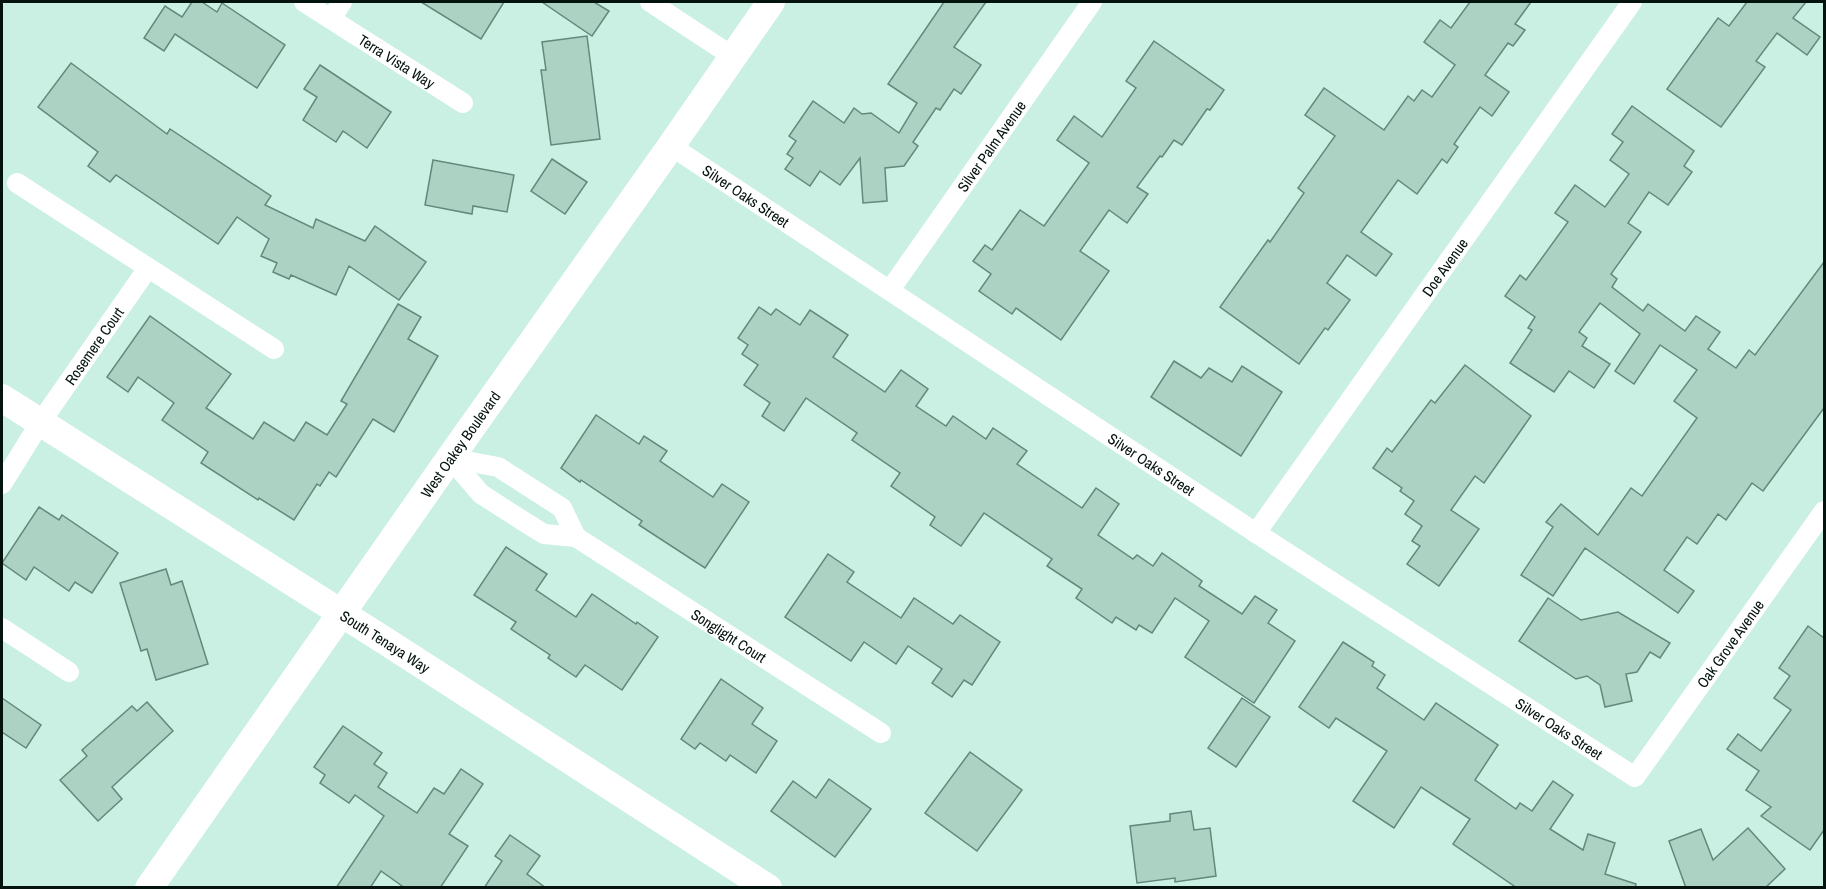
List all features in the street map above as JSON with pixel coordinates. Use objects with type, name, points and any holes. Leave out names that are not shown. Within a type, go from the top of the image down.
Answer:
[{"type":"main road","name":"West Oakey Boulevard","points":[[150,888],[771,2]]},
{"type":"main road","name":"South Tenaya Way","points":[[2,398],[768,888]]},
{"type":"street","name":"Terra Vista Way","points":[[304,2],[463,103]]},
{"type":"street","points":[[331,19],[342,2]]},
{"type":"street","points":[[650,2],[732,56]]},
{"type":"street","name":"Silver Palm Avenue","points":[[890,290],[1092,2]]},
{"type":"street","name":"Doe Avenue","points":[[1256,533],[1632,2]]},
{"type":"street","name":"Silver Oaks Street","points":[[671,146],[1256,533],[1635,777]]},
{"type":"street","points":[[17,183],[274,349]]},
{"type":"street","name":"Rosemere Court","points":[[2,484],[40,423],[148,268]]},
{"type":"street","points":[[450,458],[498,467],[562,508],[576,537]]},
{"type":"street","name":"Songlight Court","points":[[450,458],[481,494],[544,534],[576,537],[881,733]]},
{"type":"street","name":"Oak Grove Avenue","points":[[1635,777],[1824,511]]},
{"type":"street","points":[[2,628],[69,672]]},
{"type":"building","points":[[192,2],[202,2],[217,12],[222,3],[285,45],[257,88],[175,34],[164,51],[144,38],[165,6],[182,17]]},
{"type":"building","points":[[421,2],[504,2],[481,39]]},
{"type":"building","points":[[542,2],[594,2],[609,11],[592,36]]},
{"type":"building","points":[[944,2],[986,2],[954,47],[981,65],[961,94],[954,89],[940,110],[936,108],[913,142],[918,146],[904,166],[885,168],[887,201],[863,203],[860,158],[840,185],[820,171],[810,186],[785,169],[793,158],[787,154],[796,141],[789,136],[813,101],[844,123],[854,108],[862,114],[871,113],[899,133],[917,103],[888,84]]},
{"type":"building","points":[[1470,2],[1531,2],[1515,24],[1525,30],[1513,46],[1508,43],[1485,75],[1509,92],[1492,116],[1480,107],[1454,144],[1458,147],[1447,163],[1442,159],[1417,194],[1398,180],[1361,232],[1392,254],[1376,276],[1347,255],[1327,283],[1350,300],[1328,330],[1325,328],[1299,364],[1220,307],[1304,193],[1298,188],[1335,136],[1305,115],[1324,88],[1384,130],[1408,96],[1414,101],[1422,90],[1432,97],[1455,65],[1424,42],[1440,20],[1451,28]]},
{"type":"building","points":[[1747,2],[1806,2],[1793,18],[1820,37],[1807,55],[1777,33],[1756,61],[1765,67],[1721,127],[1667,89],[1718,18],[1729,26]]},
{"type":"building","points":[[587,36],[600,139],[551,145],[541,70],[546,70],[542,42]]},
{"type":"building","points":[[1154,41],[1224,90],[1210,110],[1207,109],[1182,145],[1174,140],[1137,187],[1148,194],[1127,223],[1109,210],[1080,251],[1109,271],[1061,340],[1016,308],[1012,314],[979,291],[991,274],[973,261],[985,245],[992,250],[1020,210],[1044,226],[1089,163],[1057,140],[1074,116],[1102,137],[1136,88],[1126,81]]},
{"type":"building","points":[[71,63],[167,134],[170,129],[271,196],[265,205],[313,228],[316,219],[365,241],[375,226],[426,262],[399,300],[349,266],[336,295],[291,275],[289,279],[273,272],[277,263],[261,256],[269,239],[237,217],[218,244],[116,175],[110,182],[88,166],[98,152],[38,107]]},
{"type":"building","points":[[320,65],[391,112],[367,148],[343,131],[336,142],[303,120],[317,97],[304,89]]},
{"type":"building","points":[[1632,106],[1694,151],[1684,166],[1692,172],[1668,205],[1649,192],[1628,223],[1641,232],[1611,274],[1617,279],[1612,287],[1643,311],[1648,304],[1685,331],[1696,316],[1720,332],[1708,349],[1736,368],[1749,350],[1755,355],[1824,262],[1824,408],[1763,491],[1752,483],[1726,520],[1718,514],[1697,544],[1687,537],[1664,570],[1694,591],[1678,613],[1585,548],[1553,596],[1521,575],[1553,527],[1546,522],[1561,504],[1598,535],[1631,488],[1642,496],[1697,418],[1674,401],[1697,370],[1660,345],[1634,384],[1615,371],[1640,334],[1600,303],[1579,332],[1587,338],[1582,346],[1610,364],[1594,388],[1569,371],[1554,392],[1510,363],[1532,330],[1528,328],[1535,317],[1505,296],[1520,275],[1526,280],[1568,222],[1555,213],[1575,185],[1605,207],[1629,174],[1610,160],[1623,142],[1612,134]]},
{"type":"building","points":[[552,159],[587,182],[565,214],[531,191]]},
{"type":"building","points":[[433,160],[514,175],[507,212],[473,206],[472,214],[425,205]]},
{"type":"building","points":[[398,304],[421,317],[408,339],[438,356],[394,432],[373,419],[336,477],[329,472],[320,486],[317,484],[294,520],[201,463],[208,452],[162,420],[174,403],[138,377],[128,392],[107,377],[150,316],[231,374],[206,408],[253,439],[264,422],[294,441],[306,422],[327,435],[347,404],[341,401]]},
{"type":"building","points":[[759,307],[771,315],[776,309],[800,325],[810,310],[848,335],[833,357],[885,392],[901,370],[928,389],[916,406],[946,426],[953,416],[986,439],[993,428],[1027,451],[1017,464],[1082,508],[1096,488],[1119,504],[1098,535],[1133,559],[1137,555],[1153,566],[1162,553],[1202,581],[1199,586],[1242,614],[1255,596],[1277,610],[1268,623],[1295,641],[1254,703],[1185,657],[1209,621],[1175,598],[1152,633],[1139,625],[1136,630],[1116,617],[1112,623],[1076,598],[1082,589],[1047,566],[1052,559],[984,513],[961,546],[930,525],[935,517],[891,486],[900,473],[852,440],[857,433],[806,398],[784,431],[762,416],[770,403],[744,385],[758,365],[742,354],[748,345],[738,338]]},
{"type":"building","points":[[1174,361],[1201,378],[1209,368],[1232,382],[1242,366],[1282,392],[1241,456],[1151,397]]},
{"type":"building","points":[[1465,365],[1531,416],[1484,483],[1475,476],[1451,510],[1479,529],[1439,586],[1407,564],[1420,546],[1412,541],[1422,526],[1405,514],[1414,501],[1400,491],[1402,488],[1373,468],[1387,448],[1392,452],[1431,400],[1435,403]]},
{"type":"building","points":[[596,415],[639,444],[644,436],[667,451],[660,461],[713,497],[722,484],[749,502],[705,568],[639,525],[642,521],[561,468]]},
{"type":"building","points":[[39,507],[59,520],[62,515],[118,553],[92,593],[75,582],[69,591],[34,567],[26,580],[2,563]]},
{"type":"building","points":[[506,547],[547,574],[536,590],[576,617],[592,594],[658,637],[622,690],[585,665],[576,677],[548,658],[550,655],[511,629],[516,622],[474,595]]},
{"type":"building","points":[[828,554],[854,572],[847,582],[901,618],[914,598],[953,624],[960,615],[1000,642],[972,685],[964,680],[952,697],[932,683],[942,669],[908,646],[896,664],[864,642],[851,661],[785,617]]},
{"type":"building","points":[[166,569],[171,585],[182,581],[208,664],[156,680],[147,649],[141,651],[120,583]]},
{"type":"building","points":[[1548,598],[1581,620],[1618,612],[1670,643],[1660,658],[1650,652],[1637,672],[1626,674],[1632,701],[1605,707],[1600,685],[1587,676],[1576,679],[1519,641]]},
{"type":"building","points":[[1808,626],[1824,638],[1824,830],[1810,850],[1761,816],[1771,807],[1746,790],[1759,771],[1727,749],[1738,734],[1761,751],[1791,710],[1774,698],[1790,676],[1779,668]]},
{"type":"building","points":[[1343,642],[1374,662],[1372,666],[1385,675],[1377,688],[1424,720],[1436,703],[1498,745],[1475,780],[1516,809],[1520,803],[1532,811],[1553,781],[1573,795],[1550,829],[1583,850],[1588,834],[1615,843],[1605,874],[1636,884],[1635,888],[1517,888],[1453,844],[1470,819],[1421,787],[1394,828],[1353,801],[1387,751],[1336,718],[1329,728],[1299,707]]},
{"type":"building","points":[[721,679],[763,708],[752,724],[777,741],[756,773],[730,755],[726,761],[700,743],[695,749],[681,739]]},
{"type":"building","points":[[2,698],[41,725],[26,748],[2,732]]},
{"type":"building","points":[[1242,698],[1270,717],[1236,767],[1208,748]]},
{"type":"building","points":[[147,702],[173,731],[112,787],[122,799],[98,821],[60,780],[87,756],[82,750],[132,706],[137,711]]},
{"type":"building","points":[[343,726],[382,753],[374,764],[387,773],[378,787],[417,813],[434,788],[444,794],[461,769],[483,784],[449,834],[468,846],[440,888],[405,888],[381,871],[370,888],[336,888],[384,816],[355,795],[349,803],[320,783],[325,775],[314,767]]},
{"type":"building","points":[[970,752],[1022,790],[977,851],[925,813]]},
{"type":"building","points":[[829,779],[871,809],[835,857],[771,811],[793,781],[816,798]]},
{"type":"building","points":[[1191,811],[1194,830],[1210,828],[1216,876],[1175,882],[1175,878],[1137,883],[1130,826],[1170,821],[1170,814]]},
{"type":"building","points":[[1748,828],[1785,869],[1765,888],[1686,888],[1669,841],[1701,829],[1713,860]]},
{"type":"building","points":[[510,835],[540,856],[527,874],[546,888],[484,888],[502,861],[495,856]]}]
